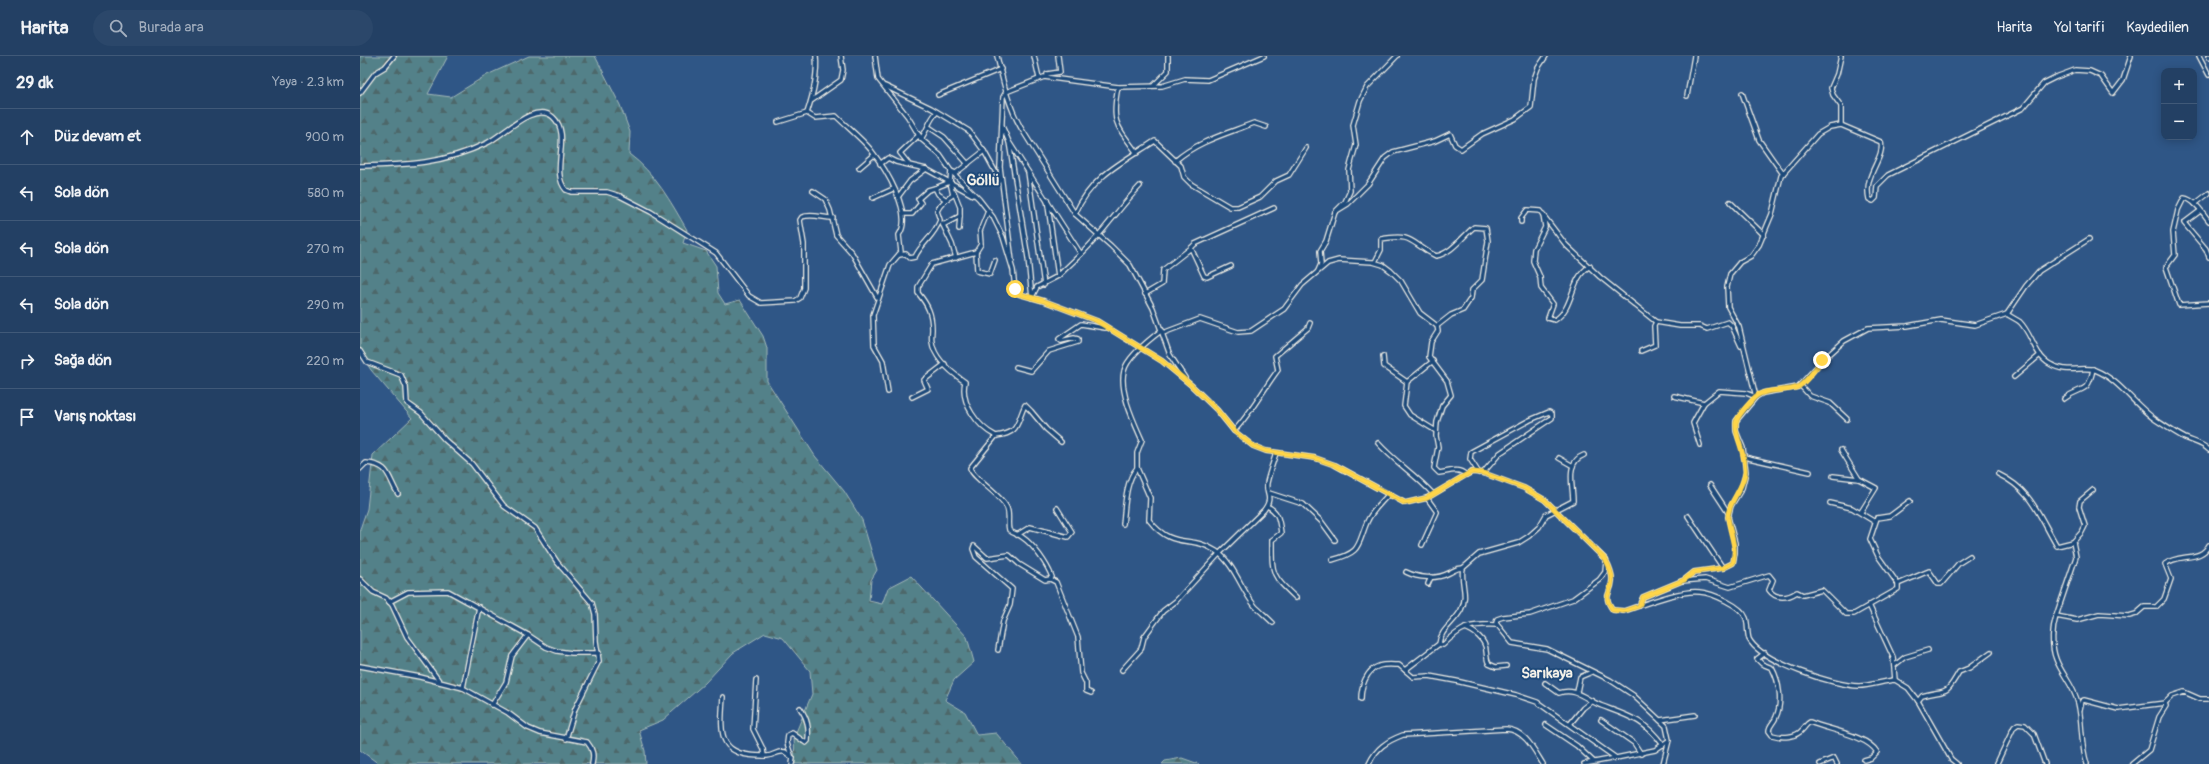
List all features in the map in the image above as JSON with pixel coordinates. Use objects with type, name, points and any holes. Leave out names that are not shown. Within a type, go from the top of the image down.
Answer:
[{"type":"street","points":[[360,93],[375,73],[385,67],[394,56]]},
{"type":"street","points":[[807,113],[811,101],[817,66],[816,56]]},
{"type":"street","points":[[811,101],[841,80],[843,70],[841,56]]},
{"type":"street","points":[[875,56],[878,79],[908,117],[919,135],[940,155],[951,171],[979,199],[993,217],[1003,237],[1013,270]]},
{"type":"street","points":[[997,56],[1013,114],[1021,128],[1075,214],[1130,265],[1145,294],[1177,367],[1191,385]]},
{"type":"street","points":[[1034,56],[1039,78]]},
{"type":"street","points":[[1047,77],[1047,74],[1060,72],[1058,56]]},
{"type":"street","points":[[1154,85],[1168,70],[1168,56]]},
{"type":"street","points":[[1264,56],[1208,80],[1185,79],[1162,86],[1118,87],[1047,77],[1039,78],[1006,92],[1003,97],[1000,167],[1015,289],[1019,294],[1044,301],[1097,321],[1162,361],[1191,385],[1217,410],[1234,431],[1253,446],[1266,451],[1315,458],[1335,465],[1405,503],[1427,498],[1466,475],[1479,473],[1483,473],[1524,488],[1545,500],[1606,560],[1610,568],[1612,581],[1607,595],[1608,603],[1613,610],[1624,611],[1690,591],[1701,592],[1739,607],[1746,617],[1749,639],[1765,653],[1786,666],[1840,684],[1861,686],[1895,680],[1908,688],[1918,702],[1951,759],[1956,764]]},
{"type":"street","points":[[1318,271],[1321,264],[1320,251],[1326,241],[1335,212],[1345,202],[1350,191],[1349,170],[1356,145],[1353,125],[1360,101],[1367,87],[1397,56]]},
{"type":"street","points":[[1335,212],[1348,204],[1368,184],[1385,158],[1393,152],[1435,141],[1450,134],[1455,145],[1461,150],[1482,134],[1515,119],[1533,104],[1534,79],[1538,68],[1546,56]]},
{"type":"street","points":[[1687,96],[1694,56]]},
{"type":"street","points":[[1841,56],[1831,92],[1841,106],[1841,125]]},
{"type":"street","points":[[1756,397],[1742,347],[1739,327],[1728,307],[1727,287],[1734,268],[1751,256],[1764,235],[1783,174],[1818,134],[1830,126],[1841,125],[1881,142],[1883,148],[1871,171],[1867,190],[1869,199],[1873,201],[1876,198],[1877,186],[1888,175],[2023,108],[2044,83],[2056,77],[2075,70],[2090,71],[2101,76],[2113,93],[2123,80],[2131,56]]},
{"type":"street","points":[[2199,56],[2209,75]]},
{"type":"street","points":[[938,95],[1000,69]]},
{"type":"street","points":[[884,85],[937,112],[969,131],[984,151],[1002,185]]},
{"type":"street","points":[[1118,87],[1114,109],[1115,120],[1136,153]]},
{"type":"street","points":[[1742,93],[1759,140],[1783,174]]},
{"type":"street","points":[[922,139],[929,127],[929,121],[937,112]]},
{"type":"street","points":[[778,122],[807,113]]},
{"type":"street","points":[[807,113],[815,118],[836,116],[874,155],[880,164],[898,197],[903,214],[903,229],[898,235],[899,255]]},
{"type":"street","points":[[360,166],[411,165],[450,158],[489,142],[525,117],[535,114],[548,114],[556,120],[559,128],[560,171],[562,182],[566,190],[571,192],[607,192],[625,198],[651,212],[716,252],[749,296],[761,303],[795,302],[800,298],[804,288],[804,244],[800,220],[802,217],[810,215],[822,218],[832,218]]},
{"type":"street","points":[[1175,161],[1186,151],[1208,140],[1254,123],[1266,127]]},
{"type":"street","points":[[1001,125],[1009,142],[1081,254]]},
{"type":"street","points":[[929,127],[944,136],[968,164]]},
{"type":"street","points":[[909,163],[900,153],[919,135]]},
{"type":"street","points":[[1075,214],[1082,200],[1105,172],[1155,141],[1181,166],[1184,177],[1191,184],[1230,207],[1238,207],[1260,197],[1276,181],[1289,174],[1306,148]]},
{"type":"street","points":[[1009,142],[1028,258],[1032,298]]},
{"type":"street","points":[[951,171],[956,173],[984,151]]},
{"type":"street","points":[[858,168],[874,155]]},
{"type":"street","points":[[880,164],[888,158],[896,162],[909,163],[926,168],[979,199]]},
{"type":"street","points":[[898,197],[910,181],[926,168]]},
{"type":"street","points":[[951,171],[950,182],[960,207],[959,229]]},
{"type":"street","points":[[1028,171],[1044,285]]},
{"type":"street","points":[[903,214],[912,214],[921,203],[918,199],[928,190],[950,182]]},
{"type":"street","points":[[1032,298],[1037,287],[1044,285],[1058,276],[1100,236],[1118,210],[1140,186]]},
{"type":"street","points":[[935,188],[938,194],[945,198]]},
{"type":"street","points":[[873,198],[893,189]]},
{"type":"street","points":[[813,191],[825,199],[836,235],[852,253],[877,297]]},
{"type":"street","points":[[954,192],[953,195],[945,198],[937,211],[952,244],[956,258]]},
{"type":"street","points":[[2195,204],[2209,193]]},
{"type":"street","points":[[1046,198],[1058,276]]},
{"type":"street","points":[[2209,221],[2195,204],[2188,198],[2184,198],[2178,210],[2173,232],[2175,255],[2166,267],[2178,305],[2209,303]]},
{"type":"street","points":[[1730,202],[1764,235]]},
{"type":"street","points":[[1145,294],[1162,284],[1163,270],[1195,244],[1274,208]]},
{"type":"street","points":[[1521,222],[1521,218],[1527,210],[1535,209],[1543,213],[1566,245],[1656,322],[1680,326],[1700,326],[1707,329],[1728,322],[1742,347]]},
{"type":"street","points":[[2200,210],[2184,223],[2206,249],[2209,257]]},
{"type":"street","points":[[988,211],[980,231],[981,244],[976,252],[977,271],[990,274],[995,260]]},
{"type":"street","points":[[1543,213],[1545,227],[1534,249],[1533,261],[1540,277],[1541,288],[1553,304],[1548,318],[1555,320],[1565,312],[1579,276],[1590,266]]},
{"type":"street","points":[[943,225],[960,216]]},
{"type":"street","points":[[888,392],[883,361],[874,345],[873,315],[877,297],[890,265],[899,255],[906,254],[910,258],[915,257],[919,249],[936,232],[940,220]]},
{"type":"street","points":[[1375,262],[1381,250],[1381,239],[1399,236],[1414,240],[1436,256],[1442,255],[1452,246],[1458,244],[1474,227],[1486,228],[1488,242],[1482,280],[1472,290],[1471,298],[1463,310],[1451,315],[1436,326]]},
{"type":"street","points":[[1729,514],[1742,488],[1746,472],[1744,457],[1736,430],[1736,421],[1756,397],[1800,385],[1822,360],[1844,341],[1868,328],[1907,326],[1941,320],[1975,325],[2007,314],[2026,286],[2039,272],[2089,239]]},
{"type":"street","points":[[1191,248],[1204,276],[1207,277],[1231,266]]},
{"type":"street","points":[[976,252],[932,264],[918,287],[918,293],[930,308],[932,321],[932,342],[944,364],[965,382],[963,389],[965,399],[974,417],[988,432],[996,436],[1008,434],[1016,429],[1025,405],[1031,410],[1046,429],[1061,442]]},
{"type":"street","points":[[1273,623],[1255,606],[1238,578],[1216,551],[1196,544],[1170,539],[1156,528],[1149,520],[1150,498],[1137,468],[1137,453],[1142,440],[1131,416],[1124,384],[1124,371],[1133,356],[1162,332],[1200,319],[1238,332],[1251,331],[1284,309],[1302,285],[1328,263],[1339,260],[1375,262],[1383,265],[1401,281],[1420,314],[1436,326],[1438,331],[1431,342],[1428,354],[1447,381],[1451,395],[1440,409],[1436,431],[1438,447],[1434,468],[1435,471],[1439,473],[1455,470],[1462,471],[1466,475]]},
{"type":"street","points":[[2007,314],[2020,322],[2040,355],[2056,367],[2074,370],[2093,369],[2120,386],[2135,404],[2156,420],[2184,437],[2205,446],[2209,450]]},
{"type":"street","points":[[1641,351],[1655,345],[1654,326],[1656,322]]},
{"type":"street","points":[[1234,431],[1246,418],[1258,397],[1278,370],[1275,356],[1308,328],[1310,323]]},
{"type":"street","points":[[1016,367],[1031,371],[1049,351],[1078,342],[1078,339],[1074,338],[1059,339],[1081,324],[1110,329]]},
{"type":"street","points":[[360,351],[367,362],[401,375],[406,387],[407,403],[422,413],[446,440],[472,464],[504,506],[526,520],[539,532],[557,562],[592,603],[595,614],[596,641],[599,661],[596,671],[575,710],[566,739]]},
{"type":"street","points":[[2014,377],[2040,355]]},
{"type":"street","points":[[1383,356],[1384,366],[1407,382]]},
{"type":"street","points":[[1432,361],[1407,382],[1404,406],[1410,415],[1436,431]]},
{"type":"street","points":[[912,397],[928,389],[924,380],[944,364]]},
{"type":"street","points":[[2064,399],[2071,393],[2088,387],[2091,383],[2093,369]]},
{"type":"street","points":[[1800,385],[1810,396],[1830,403],[1847,419]]},
{"type":"street","points":[[1700,445],[1693,423],[1704,403],[1719,390],[1746,392],[1756,397]]},
{"type":"street","points":[[1674,396],[1704,403]]},
{"type":"street","points":[[1479,473],[1470,459],[1471,452],[1530,420],[1549,412],[1552,414],[1552,418],[1500,453],[1483,473]]},
{"type":"street","points":[[996,436],[970,468],[975,476],[990,487],[1006,507],[1008,530],[1028,542],[1050,570],[1052,577],[1050,579]]},
{"type":"street","points":[[1378,443],[1389,456],[1420,478],[1433,494]]},
{"type":"street","points":[[1841,450],[1859,479]]},
{"type":"street","points":[[1122,670],[1141,649],[1144,637],[1163,611],[1176,601],[1219,554],[1267,506],[1269,493],[1267,484],[1276,453]]},
{"type":"street","points":[[1439,644],[1440,636],[1461,610],[1465,599],[1462,573],[1463,568],[1479,554],[1518,543],[1539,527],[1546,515],[1555,509],[1574,501],[1572,477],[1573,466],[1575,462],[1584,455]]},
{"type":"street","points":[[1744,457],[1810,472]]},
{"type":"street","points":[[1559,458],[1573,466]]},
{"type":"street","points":[[360,469],[366,463],[378,464],[390,474],[392,484],[398,494]]},
{"type":"street","points":[[1123,524],[1127,493],[1132,473],[1137,468]]},
{"type":"street","points":[[1998,474],[2028,495],[2040,512],[2057,546],[2073,542],[2082,532],[2085,526],[2079,507],[2080,501],[2093,490]]},
{"type":"street","points":[[1832,476],[1859,479],[1876,489],[1861,512]]},
{"type":"street","points":[[1639,606],[1643,597],[1681,581],[1694,572],[1723,568],[1733,563],[1735,554],[1729,514],[1710,485]]},
{"type":"street","points":[[1269,493],[1303,504],[1330,532],[1335,540]]},
{"type":"street","points":[[1332,560],[1350,553],[1360,545],[1367,521],[1388,495]]},
{"type":"street","points":[[1422,545],[1437,512],[1427,498]]},
{"type":"street","points":[[1681,581],[1705,579],[1730,587],[1769,575],[1773,580],[1769,590],[1779,597],[1785,598],[1797,592],[1803,595],[1822,590],[1836,605],[1850,614],[1854,614],[1898,589],[1898,584],[1878,556],[1870,540],[1877,518],[1890,516],[1910,501]]},
{"type":"street","points":[[1830,503],[1852,508],[1876,522]]},
{"type":"street","points":[[1267,506],[1275,510],[1278,514],[1281,533],[1272,540],[1274,573],[1276,578],[1296,598]]},
{"type":"street","points":[[1017,535],[1030,527],[1068,537],[1072,532],[1058,508]]},
{"type":"street","points":[[1688,516],[1723,568]]},
{"type":"street","points":[[2073,542],[2076,557],[2053,627],[2056,659],[2074,688],[2080,713],[2083,752],[2087,764]]},
{"type":"street","points":[[2056,616],[2077,620],[2099,614],[2129,616],[2136,614],[2144,607],[2156,607],[2164,599],[2172,579],[2166,564],[2172,559],[2194,557],[2206,551],[2209,545]]},
{"type":"street","points":[[998,650],[1003,621],[1010,605],[1012,589],[976,557],[973,549],[974,546],[987,558],[1009,555],[1038,576],[1045,580],[1050,579],[1056,582],[1078,637],[1081,673],[1086,683],[1086,691],[1091,694]]},
{"type":"street","points":[[1898,584],[1929,571],[1938,584],[1941,584],[1960,563],[1970,556]]},
{"type":"street","points":[[1606,560],[1605,572],[1599,580],[1573,599],[1530,614],[1497,619],[1497,625],[1512,643],[1547,649],[1610,680],[1633,695],[1666,726],[1669,740],[1663,764]]},
{"type":"street","points":[[1406,572],[1413,575],[1431,577],[1442,576],[1456,568],[1463,568]]},
{"type":"street","points":[[1428,584],[1431,577]]},
{"type":"street","points":[[360,579],[373,592],[390,602],[414,648],[441,682]]},
{"type":"street","points":[[390,602],[408,592],[443,591],[455,594],[479,607],[528,634],[546,647],[557,651],[592,654],[599,653]]},
{"type":"street","points":[[1869,605],[1895,665],[1895,680]]},
{"type":"street","points":[[463,688],[479,607]]},
{"type":"street","points":[[1405,670],[1439,644],[1443,645],[1456,632],[1476,625],[1497,625]]},
{"type":"street","points":[[1465,628],[1471,630],[1481,639],[1486,649],[1488,664],[1496,667],[1506,666]]},
{"type":"street","points":[[492,705],[506,682],[512,656],[528,634]]},
{"type":"street","points":[[1895,665],[1905,657],[1928,650]]},
{"type":"street","points":[[1918,702],[1922,696],[1944,692],[1951,687],[1959,672],[1969,668],[1991,652]]},
{"type":"street","points":[[1765,653],[1757,659],[1762,664],[1772,668],[1777,677],[1779,693],[1777,717],[1769,727],[1769,731],[1772,735],[1786,737],[1794,736],[1810,722],[1866,741],[1874,746],[1877,752],[1871,758],[1864,760]]},
{"type":"street","points":[[1361,699],[1363,683],[1375,668],[1379,666],[1399,665],[1413,677],[1429,676],[1516,694],[1536,702],[1570,724],[1616,758]]},
{"type":"street","points":[[360,666],[388,670],[463,688],[492,705],[508,712],[528,728],[566,739],[587,742],[591,747],[594,756],[592,764]]},
{"type":"street","points":[[1577,692],[1580,677],[1592,672]]},
{"type":"street","points":[[756,680],[752,729],[763,749],[764,756]]},
{"type":"street","points":[[1545,683],[1559,693],[1567,690],[1577,692],[1592,701],[1626,714],[1652,731],[1663,745]]},
{"type":"street","points":[[2080,713],[2082,701],[2084,700],[2118,709],[2165,703],[2172,696],[2184,692],[2200,699],[2209,699]]},
{"type":"street","points":[[723,697],[721,732],[729,748],[741,753],[764,756],[769,756],[781,751],[791,755]]},
{"type":"street","points":[[1570,724],[1583,708],[1592,701]]},
{"type":"street","points":[[2132,764],[2149,750],[2159,717],[2166,706],[2165,703]]},
{"type":"street","points":[[792,764],[793,758],[787,743],[788,735],[792,733],[806,743],[808,741],[809,728],[806,717],[800,708]]},
{"type":"street","points":[[1660,720],[1695,715]]},
{"type":"street","points":[[1601,720],[1634,744],[1641,754]]},
{"type":"street","points":[[2003,764],[1996,763],[2014,727],[2018,724],[2025,725],[2034,734],[2045,764]]},
{"type":"street","points":[[1546,725],[1577,746],[1594,762]]},
{"type":"street","points":[[1369,764],[1377,750],[1388,741],[1411,733],[1506,729],[1519,733],[1530,744],[1544,764]]},
{"type":"street","points":[[1584,764],[1641,754],[1655,750],[1669,740]]},
{"type":"street","points":[[1820,764],[1834,758],[1837,764]]},
{"type":"green space","points":[[360,56],[448,56],[428,94],[451,97],[487,75],[529,56],[595,56],[620,105],[630,132],[629,154],[655,179],[675,209],[687,230],[683,243],[706,251],[716,266],[718,293],[725,304],[740,300],[763,336],[767,348],[767,381],[815,456],[844,491],[862,520],[877,570],[871,580],[869,601],[882,604],[888,588],[911,576],[967,637],[974,662],[954,680],[945,700],[965,712],[977,735],[996,733],[1022,764],[795,764],[794,737],[812,694],[810,671],[783,638],[765,633],[733,653],[705,683],[663,720],[639,730],[645,751],[646,764],[379,764],[360,750],[360,529],[367,509],[373,455],[412,418],[371,370],[360,353]]},
{"type":"green space","points":[[1182,758],[1199,764],[1162,764],[1165,761]]},
{"type":"district","name":"Göllü","points":[[983,180]]},
{"type":"district","name":"Sarıkaya","points":[[1547,673]]},
{"type":"route","points":[[1015,289],[1019,294],[1044,301],[1097,321],[1162,361],[1191,385],[1217,410],[1234,431],[1253,446],[1266,451],[1315,458],[1335,465],[1405,503],[1427,498],[1462,476],[1472,472],[1483,473],[1524,488],[1545,500],[1606,560],[1610,568],[1612,581],[1607,595],[1608,603],[1613,610],[1624,611],[1639,606],[1643,597],[1684,580],[1694,572],[1723,568],[1733,563],[1735,543],[1728,517],[1742,488],[1746,472],[1743,448],[1736,430],[1736,421],[1756,397],[1763,393],[1798,387],[1822,360]]}]
